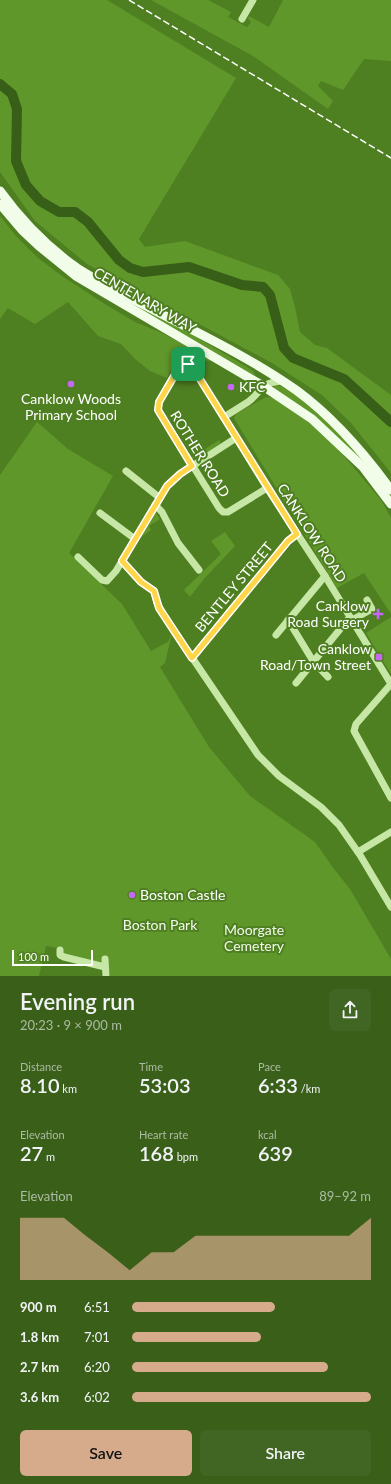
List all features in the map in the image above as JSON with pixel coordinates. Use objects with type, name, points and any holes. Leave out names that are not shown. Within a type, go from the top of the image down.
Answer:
[{"type":"main road","points":[[0,191],[27,224],[54,250],[77,267],[100,282],[252,363],[311,402],[330,418],[364,456],[391,490]]},
{"type":"main road","name":"CENTENARY WAY","points":[[0,204],[23,231],[76,276],[262,386],[312,419],[363,467],[391,504]]},
{"type":"main road","points":[[252,363],[261,374],[263,381],[262,386]]},
{"type":"street","points":[[242,19],[253,0]]},
{"type":"street","name":"CANKLOW ROAD","points":[[169,384],[180,366],[185,364],[193,368],[267,488],[325,576],[391,684]]},
{"type":"street","points":[[224,417],[248,402],[262,386],[271,382],[281,381]]},
{"type":"street","name":"ROTHER ROAD","points":[[169,384],[159,402],[158,410],[219,508],[223,512],[228,512],[267,488]]},
{"type":"street","points":[[78,557],[105,582],[111,578],[155,505],[174,479],[236,438]]},
{"type":"street","points":[[126,471],[160,498]]},
{"type":"street","points":[[155,505],[162,512],[178,543],[199,570]]},
{"type":"street","points":[[100,513],[135,539]]},
{"type":"street","name":"BENTLEY STREET","points":[[192,658],[288,541],[297,534]]},
{"type":"street","points":[[122,561],[141,582],[154,591],[159,608],[258,755],[279,776],[329,814],[358,852],[391,907]]},
{"type":"street","points":[[276,635],[325,576]]},
{"type":"street","points":[[296,683],[313,661],[351,619],[372,609],[367,600]]},
{"type":"street","points":[[288,620],[313,661],[328,676]]},
{"type":"street","points":[[391,684],[356,724],[354,731],[391,798]]},
{"type":"street","points":[[358,852],[391,832]]},
{"type":"street","points":[[60,950],[60,955],[64,957],[105,963],[106,976]]},
{"type":"green space","points":[[0,0],[107,0],[236,78],[139,239],[145,247],[185,241],[278,275],[290,289],[300,332],[315,345],[327,348],[391,395],[391,473],[351,423],[322,395],[272,363],[87,264],[35,221],[0,172]]},
{"type":"green space","points":[[151,0],[208,0],[231,12],[228,17],[247,27],[251,22],[248,19],[249,16],[269,27],[283,0],[391,0],[391,61],[364,59],[343,90],[321,81],[318,86],[333,101],[328,109],[253,56]]},
{"type":"green space","points":[[0,216],[16,236],[38,258],[62,276],[135,322],[162,333],[214,361],[192,360],[174,363],[167,378],[150,371],[135,359],[121,344],[98,336],[68,302],[35,324],[8,308],[0,319]]},
{"type":"green space","points":[[138,306],[186,331],[247,367],[253,371],[256,377],[137,307]]},
{"type":"green space","points":[[275,385],[300,396],[313,407],[350,445],[368,467],[273,388]]},
{"type":"green space","points":[[266,397],[275,398],[311,424],[334,444],[381,500],[391,518],[391,614],[364,573],[337,588],[234,418],[236,414]]},
{"type":"green space","points":[[37,422],[68,449],[113,476],[69,553],[122,604],[151,651],[168,642],[172,633],[165,663],[160,667],[209,747],[250,796],[315,842],[350,889],[391,959],[391,976],[110,976],[107,960],[102,964],[64,956],[58,948],[46,946],[39,976],[0,976],[0,475]]},
{"type":"green space","points":[[219,440],[221,443],[207,453],[199,457],[191,458]]},
{"type":"green space","points":[[156,513],[160,519],[149,526],[151,530],[140,538],[154,514]]},
{"type":"green space","points":[[225,532],[235,546],[203,580],[190,597],[184,590],[221,554],[211,541]]},
{"type":"green space","points":[[391,617],[391,674],[366,633]]},
{"type":"waterway","points":[[0,84],[12,94],[17,109],[16,161],[26,185],[40,201],[59,212],[75,212],[88,222],[119,260],[130,268],[143,272],[189,267],[242,285],[263,287],[270,295],[284,348],[293,358],[344,379],[391,422]]},
{"type":"railway","points":[[129,0],[391,158]]},
{"type":"place","name":"Canklow Woods Primary School","points":[[71,384]]},
{"type":"place","name":"KFC","points":[[231,387]]},
{"type":"place","name":"Canklow Road Surgery","points":[[378,614]]},
{"type":"place","name":"Canklow Road/Town Street","points":[[379,657]]},
{"type":"place","name":"Boston Castle","points":[[132,895]]},
{"type":"route","points":[[182,364],[188,364],[193,368],[297,534],[288,541],[192,658],[159,608],[154,591],[141,582],[122,561],[167,486],[180,474],[192,466],[158,410],[159,402],[180,366],[182,364]]},
{"type":"park label","name":"Boston Park","points":[[160,925]]},
{"type":"park label","name":"Moorgate Cemetery","points":[[254,938]]}]
